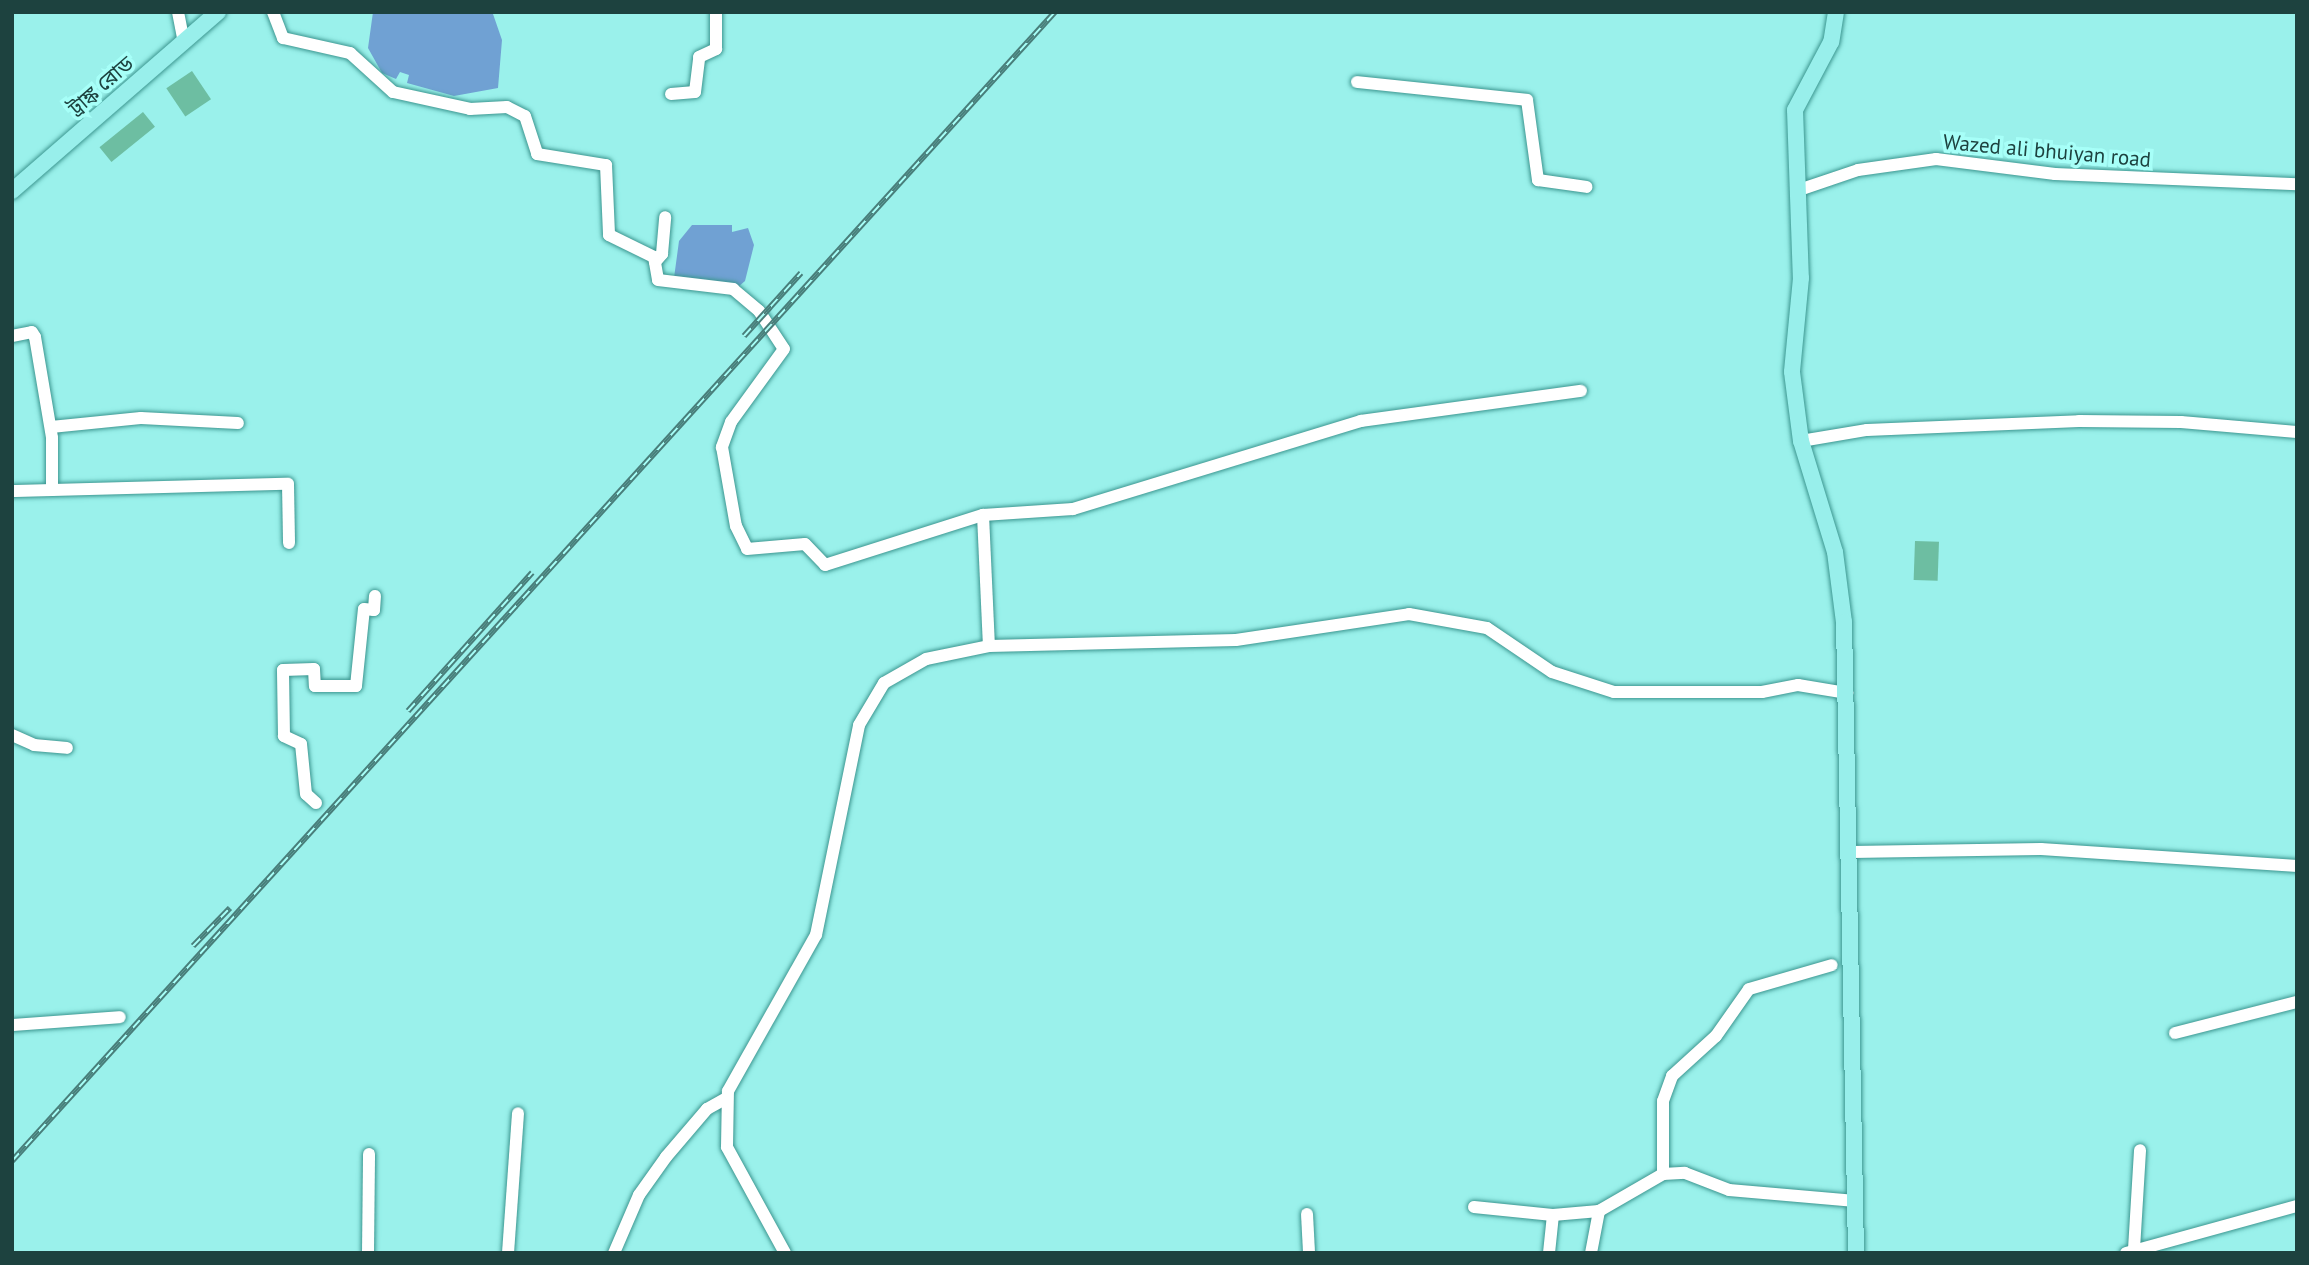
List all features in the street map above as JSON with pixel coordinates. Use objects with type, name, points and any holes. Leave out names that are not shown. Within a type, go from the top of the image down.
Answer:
[{"type":"main road","name":"ট্রাঙ্ক রোড","points":[[12,191],[218,12]]},
{"type":"main road","points":[[1836,12],[1830,42],[1795,110],[1801,278],[1792,372],[1801,441],[1835,552],[1847,692],[1852,852],[1856,1253]]},
{"type":"street","points":[[178,12],[184,42]]},
{"type":"street","points":[[273,12],[284,38],[350,53],[393,92],[470,109],[508,107],[525,116],[537,154],[606,165],[609,234],[643,248],[655,262],[658,280],[733,289],[744,295],[783,342],[780,357],[731,422],[722,447],[736,526],[747,549],[805,544],[825,565],[983,515],[1073,509],[1361,421],[1581,391]]},
{"type":"street","points":[[671,94],[695,92],[699,57],[716,49],[716,12]]},
{"type":"street","points":[[1357,82],[1527,100],[1538,180],[1587,187]]},
{"type":"street","name":"Wazed ali bhuiyan road","points":[[1799,190],[1858,170],[1936,159],[2055,174],[2297,184]]},
{"type":"street","points":[[655,262],[662,254],[666,217]]},
{"type":"street","points":[[12,336],[33,334],[51,427],[52,490]]},
{"type":"street","points":[[51,427],[141,418],[238,423]]},
{"type":"street","points":[[1801,441],[1867,429],[2079,421],[2181,422],[2297,432]]},
{"type":"street","points":[[12,491],[288,484],[289,543]]},
{"type":"street","points":[[983,515],[989,646]]},
{"type":"street","points":[[316,803],[306,794],[301,744],[284,736],[283,670],[314,669],[315,686],[356,686],[364,609],[374,610],[375,596]]},
{"type":"street","points":[[785,1253],[727,1147],[727,1098],[816,935],[834,827],[859,725],[884,683],[926,659],[989,646],[1236,640],[1409,614],[1487,628],[1552,672],[1614,692],[1762,692],[1798,685],[1847,692]]},
{"type":"street","points":[[12,735],[34,745],[67,748]]},
{"type":"street","points":[[1852,852],[2041,849],[2297,866]]},
{"type":"street","points":[[1663,1174],[1663,1101],[1672,1076],[1716,1036],[1749,989],[1832,965]]},
{"type":"street","points":[[2175,1033],[2297,1002]]},
{"type":"street","points":[[12,1025],[120,1017]]},
{"type":"street","points":[[614,1253],[639,1195],[666,1157],[708,1109],[727,1098]]},
{"type":"street","points":[[508,1253],[518,1113]]},
{"type":"street","points":[[2140,1150],[2130,1251],[2297,1206]]},
{"type":"street","points":[[368,1253],[369,1154]]},
{"type":"street","points":[[1474,1207],[1553,1215],[1599,1211],[1663,1174],[1685,1173],[1729,1190],[1856,1201]]},
{"type":"street","points":[[1591,1253],[1599,1211]]},
{"type":"street","points":[[1307,1214],[1309,1253]]},
{"type":"street","points":[[1549,1253],[1553,1215]]},
{"type":"water","points":[[373,12],[493,14],[502,40],[498,88],[454,96],[407,83],[409,75],[400,72],[396,79],[382,73],[368,48]]},
{"type":"water","points":[[692,225],[732,225],[732,232],[748,228],[754,245],[745,281],[738,287],[674,278],[679,241]]},
{"type":"building","points":[[192,71],[211,99],[185,117],[166,88]]},
{"type":"building","points":[[143,112],[155,127],[111,162],[99,147]]},
{"type":"building","points":[[1915,541],[1939,542],[1938,581],[1914,580]]},
{"type":"railway","points":[[12,1161],[1055,12]]},
{"type":"railway","points":[[744,336],[801,273]]},
{"type":"railway","points":[[408,711],[532,573]]},
{"type":"railway","points":[[193,946],[230,908]]}]
